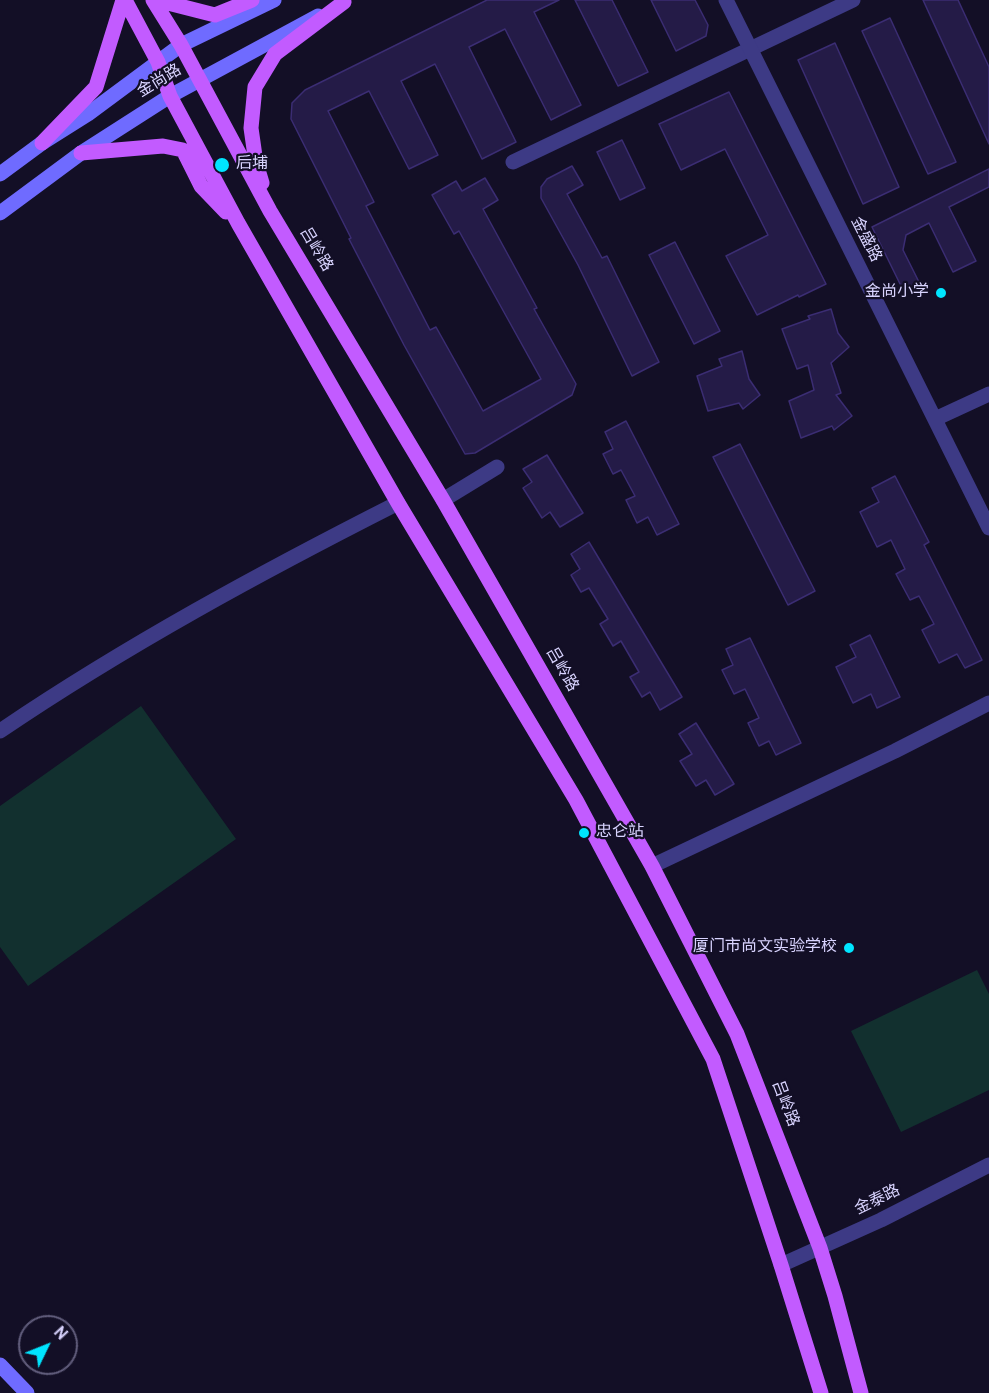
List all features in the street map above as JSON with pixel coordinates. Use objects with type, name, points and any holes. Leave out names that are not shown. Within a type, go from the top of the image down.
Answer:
[{"type":"main road","points":[[124,0],[158,62],[170,96],[238,223],[398,503],[576,800],[713,1059],[781,1265],[820,1393]]},
{"type":"main road","points":[[42,143],[96,87],[124,0]]},
{"type":"main road","points":[[154,0],[214,15],[252,0]]},
{"type":"main road","name":"吕岭路","points":[[154,0],[181,45],[270,212],[443,500],[652,866],[737,1034],[820,1248],[861,1393]]},
{"type":"main road","name":"金尚路","points":[[0,174],[42,143],[88,114],[181,45],[274,0]]},
{"type":"main road","points":[[270,212],[256,163],[251,128],[255,87],[275,54],[346,1]]},
{"type":"main road","name":"金尚路","points":[[0,213],[81,153],[170,96],[346,1]]},
{"type":"main road","points":[[81,153],[163,146],[183,150],[201,186],[238,223]]},
{"type":"main road","points":[[0,1365],[27,1393]]},
{"type":"street","name":"金盛路","points":[[726,0],[989,528]]},
{"type":"street","points":[[513,162],[853,0]]},
{"type":"street","points":[[935,419],[989,394]]},
{"type":"street","points":[[443,500],[497,467]]},
{"type":"street","points":[[0,731],[60,690],[123,652],[298,554],[398,503]]},
{"type":"street","points":[[652,866],[896,751],[989,703]]},
{"type":"street","name":"金泰路","points":[[781,1265],[881,1220],[989,1165]]},
{"type":"green space","points":[[141,706],[236,839],[28,986],[0,947],[0,806]]},
{"type":"green space","points":[[977,970],[989,994],[989,1090],[901,1132],[851,1031]]},
{"type":"building","points":[[487,0],[559,0],[534,12],[581,105],[551,120],[505,29],[469,47],[516,142],[482,159],[435,64],[401,81],[438,155],[409,169],[369,91],[328,111],[374,202],[366,206],[430,330],[436,327],[483,411],[541,379],[459,231],[454,234],[432,195],[456,181],[462,191],[485,178],[498,200],[483,209],[537,308],[534,309],[576,384],[572,395],[475,453],[465,454],[404,345],[291,119],[292,103],[305,90]]},
{"type":"building","points":[[575,0],[612,0],[648,72],[618,86]]},
{"type":"building","points":[[651,0],[695,0],[708,25],[706,36],[676,51]]},
{"type":"building","points":[[923,0],[958,0],[989,67],[989,144]]},
{"type":"building","points":[[890,18],[956,162],[928,174],[862,31]]},
{"type":"building","points":[[835,43],[899,187],[863,204],[798,60]]},
{"type":"building","points":[[729,92],[826,284],[757,315],[726,256],[768,235],[725,149],[681,170],[659,124]]},
{"type":"building","points":[[622,140],[645,188],[620,200],[597,152]]},
{"type":"building","points":[[572,166],[583,185],[567,194],[602,258],[607,256],[659,362],[632,376],[578,265],[541,198],[541,187],[547,179]]},
{"type":"building","points":[[989,169],[989,187],[949,207],[976,261],[953,272],[929,223],[906,235],[903,250],[920,284],[904,292],[872,227]]},
{"type":"building","points":[[675,242],[720,331],[694,344],[649,255]]},
{"type":"building","points":[[831,309],[838,333],[849,347],[831,363],[841,393],[836,395],[852,416],[834,430],[832,426],[801,438],[789,401],[814,390],[808,365],[797,369],[782,329],[810,319],[808,316]]},
{"type":"building","points":[[742,351],[749,379],[760,395],[743,409],[739,403],[708,411],[697,376],[722,366],[719,359]]},
{"type":"building","points":[[626,421],[679,524],[657,535],[648,517],[637,523],[626,500],[635,496],[621,470],[613,474],[603,454],[613,449],[605,432]]},
{"type":"building","points":[[740,444],[815,591],[788,605],[713,457]]},
{"type":"building","points":[[547,455],[583,513],[560,527],[550,512],[542,518],[523,488],[532,482],[523,469]]},
{"type":"building","points":[[895,476],[929,542],[924,545],[982,660],[965,668],[957,654],[939,663],[922,630],[934,624],[919,596],[910,600],[896,574],[905,569],[891,540],[877,547],[860,512],[879,502],[872,488]]},
{"type":"building","points":[[589,542],[682,697],[660,710],[650,692],[642,697],[630,677],[639,672],[621,641],[613,646],[600,624],[608,619],[589,588],[581,592],[571,575],[580,569],[571,554]]},
{"type":"building","points":[[870,635],[900,697],[877,708],[871,694],[853,703],[836,667],[856,657],[850,645]]},
{"type":"building","points":[[750,638],[801,743],[776,755],[769,741],[759,746],[748,723],[759,718],[745,689],[734,694],[722,670],[733,665],[726,649]]},
{"type":"building","points":[[696,723],[734,784],[715,795],[706,780],[696,786],[680,761],[692,754],[679,734]]},
{"type":"place","name":"后埔","points":[[222,165]]},
{"type":"place","name":"金尚小学","points":[[941,293]]},
{"type":"place","name":"忠仑站","points":[[584,833]]},
{"type":"place","name":"厦门市尚文实验学校","points":[[849,948]]}]
